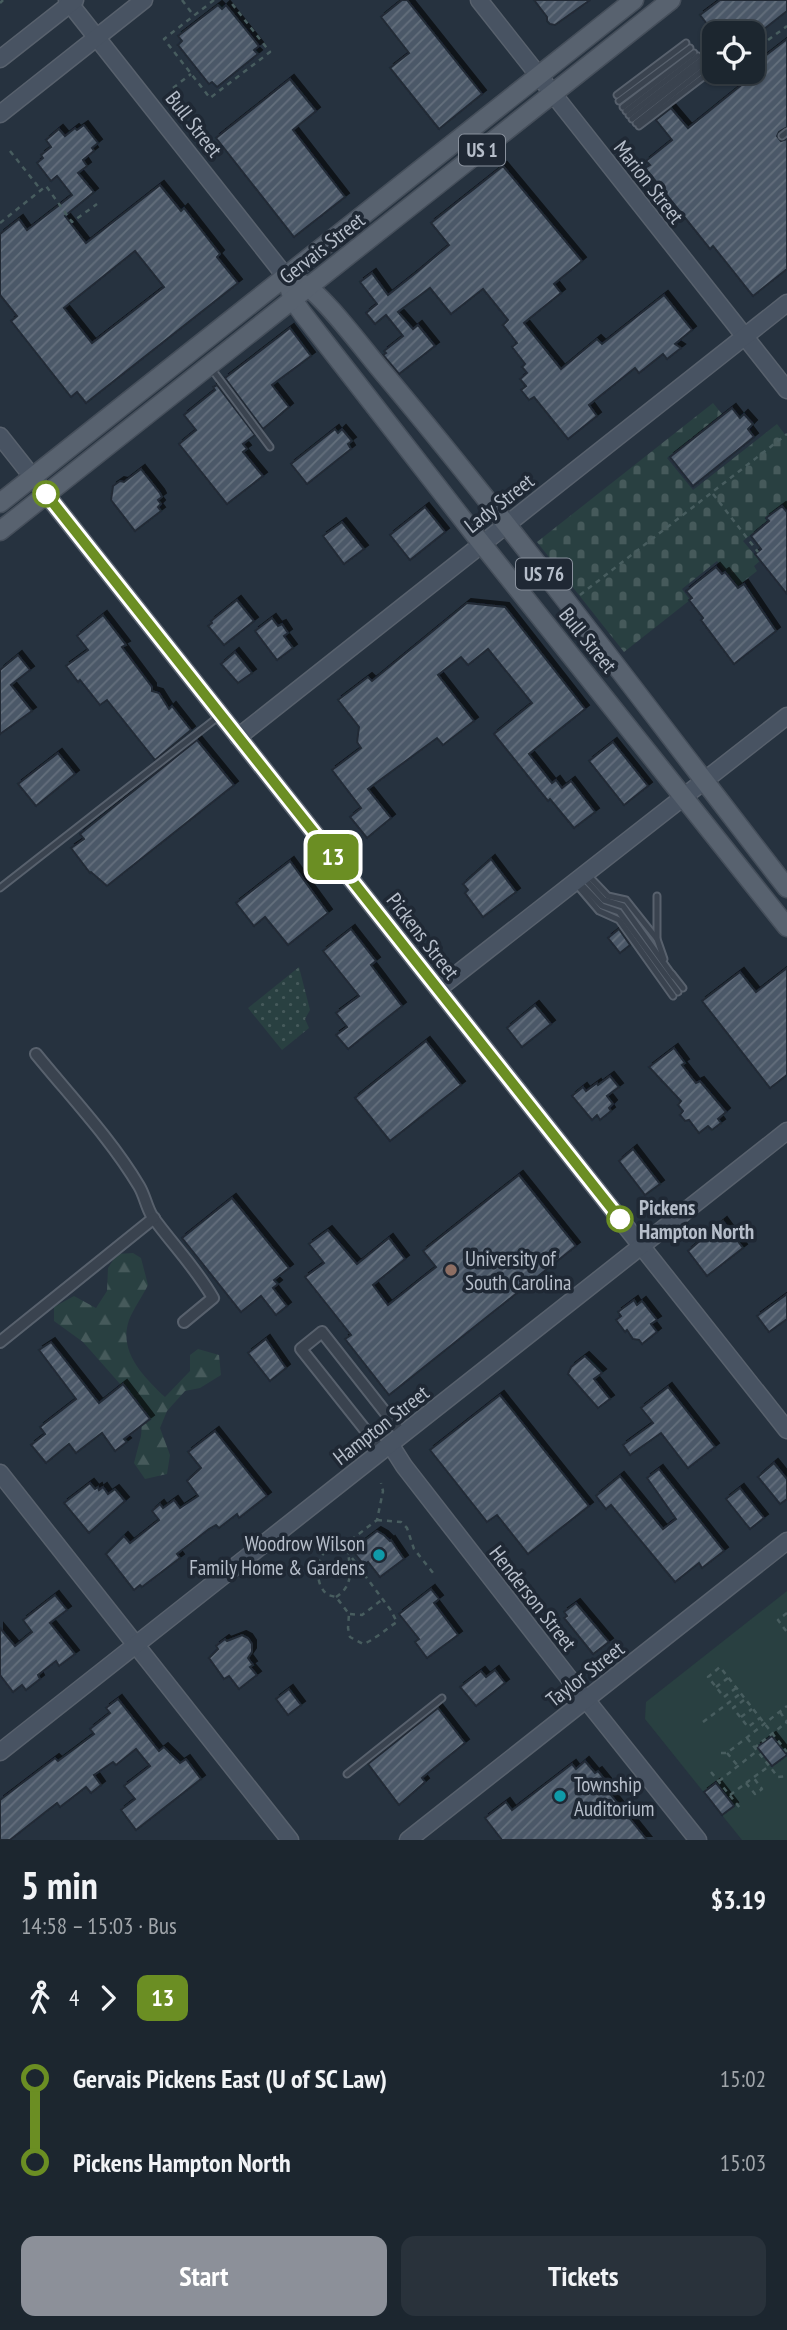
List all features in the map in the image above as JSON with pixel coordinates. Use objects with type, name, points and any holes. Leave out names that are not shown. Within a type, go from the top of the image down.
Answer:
[{"type":"main road","name":"Gervais Street","points":[[0,503],[634,0]]},
{"type":"main road","name":"Gervais Street","points":[[0,531],[671,0]]},
{"type":"main road","name":"Bull Street","points":[[286,277],[310,287],[407,402],[506,525],[787,888]]},
{"type":"main road","name":"Bull Street","points":[[286,277],[293,300],[482,544],[787,927]]},
{"type":"street","points":[[0,114],[144,0]]},
{"type":"street","name":"Marion Street","points":[[479,0],[787,390]]},
{"type":"street","points":[[0,59],[70,1]]},
{"type":"street","name":"Bull Street","points":[[70,1],[96,38],[286,277]]},
{"type":"street","name":"Lady Street","points":[[238,737],[787,303]]},
{"type":"street","name":"Pickens Street","points":[[0,436],[787,1430]]},
{"type":"street","points":[[438,989],[705,783],[787,716]]},
{"type":"street","points":[[36,1054],[123,1164],[139,1187],[154,1218],[213,1298],[184,1322]]},
{"type":"street","name":"Hampton Street","points":[[0,1752],[787,1131]]},
{"type":"street","points":[[0,1342],[154,1218]]},
{"type":"street","name":"Henderson Street","points":[[392,1443],[301,1349],[322,1332],[420,1487],[698,1840]]},
{"type":"street","points":[[0,1474],[290,1840]]},
{"type":"street","name":"Taylor Street","points":[[408,1840],[787,1541]]},
{"type":"lane","points":[[628,112],[699,58]]},
{"type":"lane","points":[[628,112],[699,58]]},
{"type":"lane","points":[[628,112],[699,58]]},
{"type":"lane","points":[[209,366],[270,447]]},
{"type":"lane","points":[[0,888],[220,715]]},
{"type":"lane","points":[[581,879],[608,896],[626,900],[657,939],[678,992],[619,912],[602,906],[581,879]]},
{"type":"lane","points":[[581,879],[604,900],[623,905],[673,976]]},
{"type":"lane","points":[[657,896],[657,939]]},
{"type":"lane","points":[[347,1773],[442,1698]]},
{"type":"path","points":[[182,0],[194,16]]},
{"type":"path","points":[[214,0],[164,39],[210,98],[270,52],[229,0]]},
{"type":"path","points":[[765,42],[787,26]]},
{"type":"path","points":[[173,88],[191,74]]},
{"type":"path","points":[[10,151],[41,190]]},
{"type":"path","points":[[0,223],[46,187],[72,222],[97,204]]},
{"type":"path","points":[[578,597],[787,434]]},
{"type":"path","points":[[712,493],[758,552]]},
{"type":"path","points":[[381,1483],[383,1492],[377,1520],[343,1546],[330,1546],[325,1550],[319,1564],[319,1585],[322,1591],[336,1597],[349,1614],[356,1616],[362,1615],[383,1600]]},
{"type":"path","points":[[377,1520],[401,1522],[407,1528],[414,1549],[434,1574]]},
{"type":"path","points":[[343,1546],[397,1622],[370,1642],[363,1644],[350,1637],[349,1614]]},
{"type":"path","points":[[336,1597],[350,1580],[348,1553]]},
{"type":"path","points":[[787,1613],[778,1620],[787,1631]]},
{"type":"path","points":[[736,1688],[724,1697],[708,1676],[720,1667],[786,1749]]},
{"type":"path","points":[[716,1687],[728,1678]]},
{"type":"path","points":[[703,1723],[740,1694]]},
{"type":"path","points":[[745,1699],[733,1708],[748,1727],[760,1718]]},
{"type":"path","points":[[721,1753],[727,1753],[787,1706]]},
{"type":"path","points":[[741,1718],[752,1709]]},
{"type":"path","points":[[719,1781],[787,1722],[779,1712]]},
{"type":"path","points":[[747,1738],[778,1777],[787,1776]]},
{"type":"path","points":[[727,1753],[738,1766]]},
{"type":"path","points":[[730,1795],[769,1766]]},
{"type":"path","points":[[711,1772],[740,1808]]},
{"type":"path","points":[[747,1783],[755,1794],[762,1789],[753,1777]]},
{"type":"green space","points":[[713,403],[722,414],[667,458],[693,490],[777,424],[787,437],[787,506],[785,508],[782,505],[765,518],[767,522],[743,541],[760,561],[754,566],[757,571],[738,586],[717,561],[682,589],[690,600],[624,652],[537,542]]},
{"type":"green space","points":[[299,967],[310,1010],[305,1019],[309,1028],[282,1050],[248,1008]]},
{"type":"green space","points":[[133,1253],[141,1258],[148,1285],[129,1320],[127,1332],[130,1353],[141,1372],[165,1397],[190,1371],[190,1355],[198,1349],[219,1355],[221,1375],[200,1388],[185,1391],[167,1411],[160,1428],[170,1455],[167,1474],[145,1479],[134,1463],[141,1436],[143,1410],[83,1342],[54,1321],[54,1307],[74,1296],[96,1308],[107,1291],[108,1268],[117,1254]]},
{"type":"green space","points":[[787,1591],[787,1840],[742,1840],[645,1719],[646,1702]]},
{"type":"building","points":[[402,0],[407,0],[482,94],[439,129],[390,68],[409,53],[381,17]]},
{"type":"building","points":[[534,0],[590,0],[555,25],[547,21],[547,17]]},
{"type":"building","points":[[720,0],[787,0],[787,11],[765,28],[765,21],[705,21],[700,15]]},
{"type":"building","points":[[218,5],[222,9],[226,5],[259,46],[254,50],[258,54],[217,87],[212,82],[209,84],[178,45],[182,41],[178,36]]},
{"type":"building","points":[[787,39],[787,127],[777,136],[781,141],[787,139],[787,269],[753,296],[713,246],[710,249],[645,168],[650,165],[646,161],[672,140],[656,120],[671,108],[688,128],[740,86],[739,84],[765,84],[765,56]]},
{"type":"building","points":[[290,79],[316,111],[293,130],[345,197],[294,237],[216,138]]},
{"type":"building","points":[[84,125],[98,143],[92,148],[94,151],[83,160],[87,166],[78,173],[94,192],[65,216],[86,243],[160,185],[181,211],[184,208],[220,254],[217,257],[238,283],[86,403],[77,392],[71,397],[11,321],[17,316],[0,295],[0,234],[19,219],[27,230],[72,195],[57,176],[51,181],[37,163],[43,158],[41,155],[51,147],[46,140],[59,129],[65,136],[75,128],[77,130]],"holes":[[[135,251],[164,287],[92,343],[64,308]]]},
{"type":"building","points":[[503,166],[582,261],[554,284],[561,293],[524,323],[561,369],[597,339],[602,344],[664,295],[692,330],[675,344],[681,348],[667,359],[663,354],[639,373],[635,368],[589,405],[597,416],[568,439],[534,397],[529,400],[521,390],[526,386],[520,379],[527,373],[522,367],[525,364],[512,347],[517,343],[503,325],[508,320],[483,289],[451,314],[430,288],[398,312],[413,329],[418,325],[435,346],[399,374],[383,355],[386,353],[384,351],[403,336],[386,315],[375,324],[366,313],[377,304],[360,282],[372,273],[388,295],[417,272],[449,245],[431,223]]},
{"type":"building","points":[[290,328],[311,356],[272,385],[289,407],[263,429],[225,378]]},
{"type":"building","points":[[217,385],[255,435],[243,444],[247,449],[243,452],[263,476],[227,504],[179,444],[196,430],[184,415],[215,390],[213,387]]},
{"type":"building","points":[[732,408],[740,418],[744,414],[753,424],[748,429],[754,437],[693,486],[670,457]]},
{"type":"building","points":[[335,429],[338,433],[342,429],[352,441],[348,444],[351,449],[307,484],[291,464]]},
{"type":"building","points":[[141,469],[162,497],[158,500],[161,511],[135,531],[111,500],[113,486],[120,481],[124,482]]},
{"type":"building","points":[[782,506],[787,512],[787,594],[755,554],[761,549],[751,536],[769,521],[766,518]]},
{"type":"building","points":[[425,507],[445,532],[410,560],[390,535]]},
{"type":"building","points":[[342,522],[364,549],[344,564],[323,536]]},
{"type":"building","points":[[716,567],[722,574],[725,572],[738,588],[744,584],[776,631],[734,664],[701,620],[703,618],[689,600],[692,598],[686,591]]},
{"type":"building","points":[[237,600],[254,621],[224,645],[208,626]]},
{"type":"building","points":[[467,603],[505,607],[585,709],[529,754],[552,783],[556,780],[562,788],[571,781],[595,812],[574,828],[550,799],[548,801],[494,734],[532,703],[488,649],[468,665],[461,657],[438,675],[474,721],[443,745],[437,738],[368,789],[391,818],[367,838],[350,817],[361,808],[332,770],[361,748],[357,742],[359,727],[338,700],[368,677],[372,681]]},
{"type":"building","points":[[103,615],[126,645],[122,647],[152,687],[152,691],[159,693],[169,709],[172,706],[191,730],[155,760],[107,700],[100,705],[66,666],[88,650],[77,636]]},
{"type":"building","points":[[272,618],[278,626],[282,624],[288,633],[284,636],[293,648],[277,660],[255,631]]},
{"type":"building","points":[[235,652],[252,673],[238,683],[221,664]]},
{"type":"building","points":[[18,655],[30,670],[11,685],[32,711],[0,734],[0,670]]},
{"type":"building","points":[[197,740],[234,785],[107,886],[90,873],[71,848],[84,839],[80,834]]},
{"type":"building","points":[[613,742],[648,786],[624,805],[589,761]]},
{"type":"building","points":[[58,753],[75,774],[36,806],[18,784]]},
{"type":"building","points":[[491,859],[516,892],[483,917],[465,893],[468,890],[463,884]]},
{"type":"building","points":[[290,861],[328,913],[288,945],[265,917],[254,926],[236,903]]},
{"type":"building","points":[[351,929],[376,961],[371,965],[402,1006],[348,1049],[336,1035],[347,1027],[336,1013],[359,996],[323,951]]},
{"type":"building","points":[[619,929],[630,945],[620,953],[608,938]]},
{"type":"building","points":[[787,968],[787,1075],[770,1088],[702,1001],[740,972],[756,992]]},
{"type":"building","points":[[535,1005],[551,1024],[522,1047],[507,1028]]},
{"type":"building","points":[[426,1041],[461,1085],[390,1141],[355,1098]]},
{"type":"building","points":[[674,1048],[685,1063],[682,1065],[696,1083],[700,1081],[726,1112],[718,1119],[721,1123],[712,1130],[708,1126],[699,1133],[689,1120],[685,1121],[680,1115],[683,1111],[678,1105],[681,1101],[649,1067]]},
{"type":"building","points":[[610,1076],[619,1087],[607,1096],[613,1104],[609,1108],[611,1111],[600,1120],[597,1115],[592,1120],[572,1096],[583,1087],[586,1091]]},
{"type":"building","points":[[633,1149],[660,1184],[645,1195],[619,1161]]},
{"type":"building","points":[[519,1175],[576,1246],[389,1395],[345,1339],[351,1335],[305,1277],[324,1263],[309,1244],[328,1230],[357,1264],[389,1238],[405,1259],[373,1285],[388,1305],[436,1267],[423,1251]]},
{"type":"building","points":[[232,1198],[289,1268],[274,1280],[278,1284],[273,1288],[287,1306],[276,1315],[261,1296],[241,1312],[182,1238]]},
{"type":"building","points":[[723,1221],[743,1248],[707,1276],[688,1251]]},
{"type":"building","points":[[787,1294],[787,1319],[769,1332],[757,1316]]},
{"type":"building","points":[[634,1300],[637,1305],[642,1301],[657,1320],[651,1324],[657,1332],[642,1344],[633,1339],[627,1330],[625,1332],[616,1320],[621,1316],[618,1312]]},
{"type":"building","points":[[266,1339],[286,1368],[270,1381],[248,1353]]},
{"type":"building","points":[[51,1342],[99,1403],[123,1384],[150,1419],[124,1439],[127,1442],[115,1451],[102,1433],[76,1453],[69,1444],[46,1463],[31,1445],[45,1434],[40,1427],[76,1399],[39,1350]]},
{"type":"building","points":[[585,1356],[602,1373],[594,1379],[610,1399],[598,1408],[568,1374],[571,1367]]},
{"type":"building","points":[[668,1387],[715,1447],[688,1468],[661,1433],[630,1455],[623,1445],[653,1423],[641,1408]]},
{"type":"building","points":[[500,1395],[589,1506],[528,1554],[497,1515],[487,1522],[430,1450]]},
{"type":"building","points":[[215,1431],[267,1496],[239,1518],[237,1514],[219,1528],[216,1525],[209,1529],[177,1554],[180,1558],[142,1587],[140,1585],[134,1590],[106,1554],[124,1536],[130,1543],[159,1520],[152,1511],[160,1504],[163,1508],[174,1500],[180,1508],[198,1496],[187,1481],[201,1468],[188,1452]]},
{"type":"building","points":[[774,1463],[787,1479],[787,1499],[780,1504],[758,1477]]},
{"type":"building","points":[[659,1469],[724,1551],[702,1568],[699,1563],[675,1582],[611,1505],[606,1509],[596,1496],[620,1476],[663,1529],[676,1519],[647,1478]]},
{"type":"building","points":[[90,1483],[95,1489],[103,1487],[108,1494],[115,1489],[125,1501],[89,1533],[64,1503]]},
{"type":"building","points":[[740,1488],[764,1518],[750,1529],[726,1499]]},
{"type":"building","name":"Woodrow Wilson Family Home & Gardens","points":[[377,1531],[391,1540],[404,1559],[380,1577],[368,1562],[364,1565],[352,1550]]},
{"type":"building","points":[[431,1589],[439,1599],[434,1603],[458,1635],[427,1658],[415,1642],[419,1639],[399,1614]]},
{"type":"building","points":[[55,1595],[67,1610],[50,1623],[75,1654],[59,1666],[56,1661],[38,1675],[40,1679],[26,1690],[22,1685],[13,1692],[0,1675],[0,1628],[15,1646],[32,1632],[23,1620]]},
{"type":"building","points":[[576,1603],[609,1642],[593,1654],[564,1618],[567,1616],[564,1612]]},
{"type":"building","points":[[242,1635],[252,1644],[252,1652],[248,1658],[253,1665],[250,1667],[257,1675],[239,1689],[229,1676],[224,1679],[209,1658],[218,1649],[216,1646],[225,1639],[227,1641]]},
{"type":"building","points":[[495,1670],[505,1683],[476,1706],[460,1687],[481,1671],[486,1677]]},
{"type":"building","points":[[289,1689],[301,1705],[288,1715],[276,1699]]},
{"type":"building","points":[[118,1699],[159,1751],[164,1747],[180,1763],[186,1759],[201,1779],[136,1830],[121,1810],[135,1799],[124,1786],[150,1766],[136,1749],[116,1765],[113,1762],[94,1775],[101,1785],[91,1793],[86,1787],[60,1807],[57,1803],[10,1840],[0,1840],[0,1800],[55,1758],[58,1761],[94,1734],[90,1729],[110,1713],[106,1708]]},
{"type":"building","points":[[438,1708],[465,1743],[422,1778],[425,1782],[399,1805],[368,1764]]},
{"type":"building","points":[[772,1736],[787,1755],[772,1766],[757,1747]]},
{"type":"building","points":[[585,1761],[607,1782],[603,1785],[647,1840],[502,1840],[485,1818],[506,1802],[512,1810],[572,1764],[576,1769]]},
{"type":"building","points":[[716,1783],[734,1806],[722,1815],[704,1792]]},
{"type":"bus line","name":"13","points":[[46,494],[620,1219]]},
{"type":"place","name":"Pickens Hampton North","points":[[620,1219]]},
{"type":"place","name":"University of South Carolina","points":[[451,1270]]},
{"type":"place","name":"Woodrow Wilson Family Home & Gardens","points":[[379,1555]]},
{"type":"place","name":"Township Auditorium","points":[[560,1796]]}]
